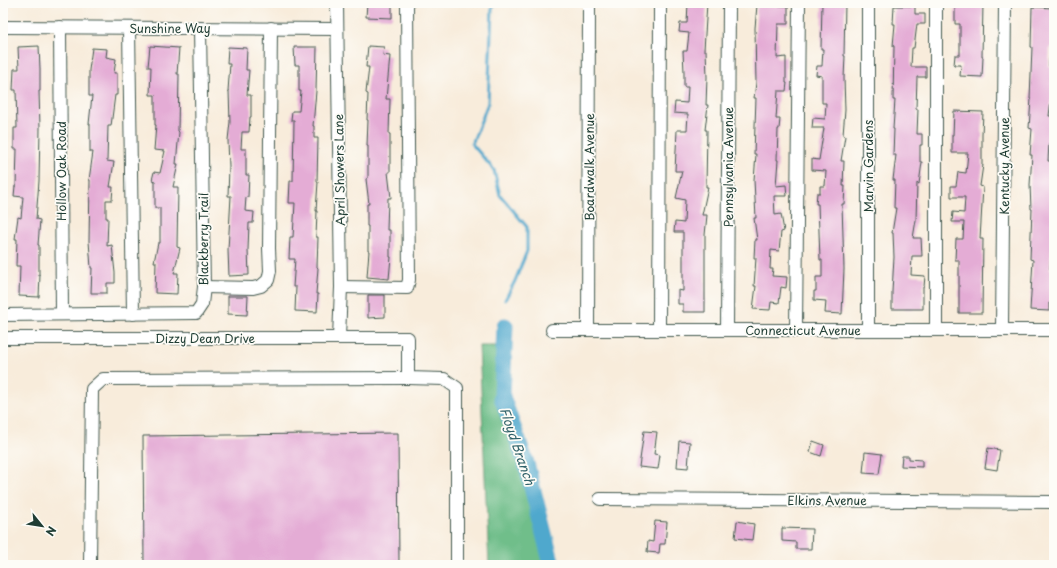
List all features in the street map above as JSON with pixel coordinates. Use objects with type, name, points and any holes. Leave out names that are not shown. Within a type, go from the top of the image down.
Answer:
[{"type":"street","name":"April Showers Lane","points":[[337,3],[341,287],[339,338]]},
{"type":"street","points":[[341,287],[407,288],[409,280],[407,3]]},
{"type":"street","name":"Boardwalk Avenue","points":[[588,330],[589,3]]},
{"type":"street","points":[[659,330],[660,3]]},
{"type":"street","name":"Pennsylvania Avenue","points":[[727,330],[729,3]]},
{"type":"street","points":[[796,331],[799,3]]},
{"type":"street","name":"Marvin Gardens","points":[[868,3],[868,330]]},
{"type":"street","points":[[936,3],[936,329]]},
{"type":"street","name":"Kentucky Avenue","points":[[1002,329],[1005,3]]},
{"type":"street","name":"Sunshine Way","points":[[3,27],[337,29]]},
{"type":"street","name":"Hollow Oak Road","points":[[60,27],[62,314]]},
{"type":"street","points":[[129,28],[133,314]]},
{"type":"street","name":"Blackberry Trail","points":[[3,315],[196,313],[202,304],[204,287],[200,28]]},
{"type":"street","points":[[204,287],[253,288],[262,286],[268,280],[270,271],[271,28]]},
{"type":"street","name":"Connecticut Avenue","points":[[552,330],[1054,330]]},
{"type":"street","name":"Dizzy Dean Drive","points":[[3,338],[408,338],[408,378]]},
{"type":"street","points":[[90,565],[92,388],[103,380],[408,378],[444,379],[457,388],[457,565]]},
{"type":"street","name":"Elkins Avenue","points":[[600,499],[1054,502]]},
{"type":"green space","points":[[479,346],[505,346],[509,405],[519,438],[531,469],[540,516],[552,565],[489,565]]},
{"type":"building","points":[[367,3],[392,3],[392,18],[366,17]]},
{"type":"building","points":[[688,3],[707,3],[704,50],[706,50],[707,77],[706,105],[708,105],[705,130],[707,130],[706,187],[708,187],[702,215],[707,215],[705,235],[705,312],[683,312],[683,304],[678,304],[678,290],[683,291],[683,232],[674,232],[675,222],[684,223],[685,200],[676,198],[682,171],[675,171],[677,130],[687,130],[688,114],[674,113],[675,102],[687,103],[688,87],[684,87],[683,51],[687,51],[689,33],[679,32],[680,23],[687,23]]},
{"type":"building","points":[[822,3],[845,3],[845,110],[843,135],[845,136],[841,161],[844,161],[843,186],[845,186],[844,204],[842,204],[844,269],[842,314],[825,313],[826,301],[814,300],[814,291],[816,291],[816,277],[822,277],[818,204],[816,204],[817,193],[820,193],[820,186],[825,186],[826,171],[812,170],[812,159],[819,160],[824,128],[812,128],[813,118],[825,119],[826,103],[822,103],[822,76],[816,75],[817,66],[822,66]]},
{"type":"building","points":[[955,3],[983,3],[982,77],[960,76],[961,65],[954,65],[955,55],[960,55],[960,24],[955,24]]},
{"type":"building","points":[[757,5],[788,6],[788,24],[778,24],[777,58],[786,57],[787,83],[786,91],[778,91],[776,119],[780,119],[778,129],[776,186],[786,185],[787,196],[774,196],[775,215],[781,214],[784,231],[781,232],[779,251],[771,250],[770,269],[773,269],[772,276],[787,277],[786,288],[781,287],[779,303],[771,302],[770,310],[753,309],[756,286],[754,286],[756,258],[754,258],[755,240],[757,240],[754,218],[756,218],[754,180],[756,154],[754,154],[756,98],[754,98],[756,83],[755,28]]},
{"type":"building","points":[[894,6],[915,6],[915,14],[925,14],[925,24],[917,24],[914,48],[912,48],[911,67],[926,67],[926,77],[917,77],[917,134],[922,134],[922,145],[920,145],[920,162],[922,162],[919,184],[917,183],[916,220],[913,238],[921,238],[922,256],[912,256],[911,275],[925,276],[923,287],[923,309],[892,309],[894,257],[892,233],[896,208],[894,208],[895,180],[893,180],[896,155],[893,155],[895,100],[893,100]]},
{"type":"building","points":[[1032,7],[1054,8],[1054,47],[1050,47],[1049,66],[1054,66],[1054,77],[1049,116],[1054,116],[1054,144],[1049,143],[1048,161],[1054,161],[1054,251],[1051,250],[1050,269],[1054,269],[1054,303],[1049,303],[1049,311],[1030,310],[1033,260],[1030,259],[1032,209],[1030,185],[1032,155],[1030,155],[1032,129],[1029,128],[1031,99]]},
{"type":"building","points":[[39,46],[40,128],[39,181],[36,219],[40,220],[38,245],[40,275],[39,297],[19,296],[20,266],[16,266],[17,239],[15,239],[18,217],[21,218],[23,197],[14,196],[16,186],[17,149],[14,149],[14,128],[17,128],[16,90],[13,90],[14,69],[19,69],[18,47]]},
{"type":"building","points":[[150,46],[179,48],[177,74],[179,74],[179,132],[176,164],[178,164],[173,187],[178,187],[177,247],[180,248],[174,273],[178,273],[177,294],[155,293],[156,262],[154,262],[158,243],[160,243],[160,208],[155,208],[155,181],[152,180],[154,172],[160,173],[165,151],[154,150],[156,125],[155,95],[150,95],[151,67],[148,67]]},
{"type":"building","points":[[368,46],[384,47],[383,55],[390,56],[386,99],[390,99],[390,172],[388,172],[391,198],[388,198],[387,230],[390,230],[391,257],[389,279],[367,277],[369,251],[367,204],[369,204],[366,179],[368,178],[368,94],[366,93],[369,67],[366,67]]},
{"type":"building","points":[[228,47],[247,48],[246,70],[249,70],[247,95],[251,95],[251,117],[249,132],[242,132],[241,149],[246,149],[246,175],[249,175],[248,197],[246,197],[245,211],[254,212],[253,223],[249,223],[249,275],[229,276],[228,250],[231,196],[228,196],[228,140],[230,122],[228,91],[230,64],[227,64]]},
{"type":"building","points":[[294,47],[317,47],[316,91],[313,126],[314,138],[318,138],[318,182],[316,211],[316,237],[318,237],[316,294],[318,294],[317,312],[295,311],[296,287],[293,287],[295,259],[289,259],[290,237],[293,237],[295,203],[289,203],[290,181],[293,181],[294,120],[291,120],[292,111],[299,111],[301,91],[299,91],[299,65],[295,65]]},
{"type":"building","points":[[92,48],[107,49],[106,57],[116,59],[114,73],[117,73],[117,95],[115,95],[111,126],[108,126],[107,161],[114,162],[110,187],[113,187],[112,200],[106,200],[106,218],[108,218],[107,246],[112,245],[115,283],[107,283],[107,293],[91,293],[92,268],[89,241],[89,180],[93,152],[90,152],[89,124],[92,96],[89,96],[89,70]]},
{"type":"building","points":[[954,111],[983,112],[983,165],[980,186],[983,187],[980,239],[983,239],[982,313],[959,313],[959,260],[955,260],[956,239],[963,239],[964,222],[952,222],[953,212],[964,213],[965,197],[951,197],[951,186],[956,186],[958,172],[966,173],[968,153],[952,153]]},
{"type":"building","points":[[368,295],[385,295],[385,317],[368,318]]},
{"type":"building","points":[[228,296],[248,296],[247,315],[228,314]]},
{"type":"building","points":[[644,431],[657,432],[654,454],[660,455],[658,469],[639,467]]},
{"type":"building","points":[[398,433],[399,565],[144,565],[143,436]]},
{"type":"building","points":[[679,441],[690,442],[688,468],[677,467]]},
{"type":"building","points":[[813,441],[824,445],[821,456],[810,452]]},
{"type":"building","points":[[988,448],[1000,450],[997,470],[985,468]]},
{"type":"building","points":[[865,452],[882,454],[879,474],[863,473]]},
{"type":"building","points":[[902,456],[909,456],[909,459],[922,460],[922,467],[901,466]]},
{"type":"building","points":[[655,521],[667,522],[665,544],[660,544],[659,553],[647,552],[648,541],[653,542]]},
{"type":"building","points":[[737,521],[754,524],[752,540],[735,538]]},
{"type":"building","points":[[782,528],[812,529],[811,549],[796,549],[796,542],[782,541]]},
{"type":"waterway","name":"Floyd Branch","points":[[495,3],[492,9],[488,103],[472,144],[494,170],[500,195],[527,227],[527,251],[515,281],[505,300]]},
{"type":"waterway","name":"Floyd Branch","points":[[505,326],[502,397],[526,463],[552,565]]}]
